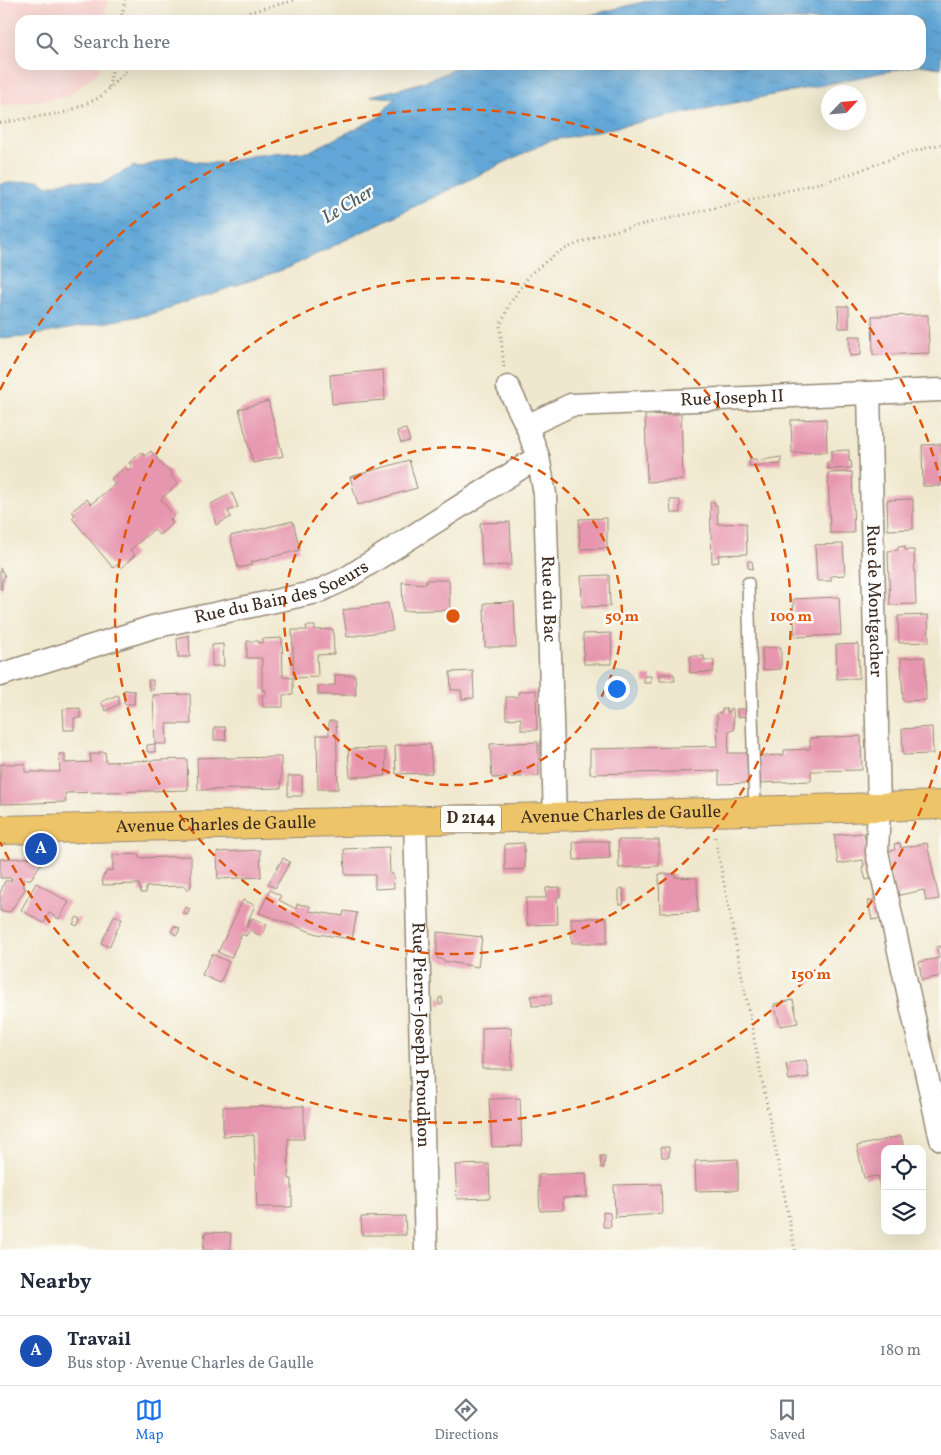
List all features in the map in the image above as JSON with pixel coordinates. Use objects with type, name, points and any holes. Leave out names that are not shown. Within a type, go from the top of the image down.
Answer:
[{"type":"main road","name":"Avenue Charles de Gaulle","points":[[0,830],[941,805]]},
{"type":"street","name":"Rue du Bac","points":[[508,387],[527,426],[538,457],[544,494],[555,816]]},
{"type":"street","name":"Rue Joseph II","points":[[527,426],[571,405],[941,390]]},
{"type":"street","name":"Rue de Montgacher","points":[[869,393],[879,807],[877,852],[941,1139]]},
{"type":"street","name":"Rue du Bain des Soeurs","points":[[0,675],[153,627],[317,592],[345,579],[538,457]]},
{"type":"street","name":"Rue Pierre-Joseph Proudhon","points":[[415,820],[426,1250]]},
{"type":"lane","points":[[748,583],[755,811]]},
{"type":"path","points":[[122,15],[125,0]]},
{"type":"path","points":[[238,15],[294,0]]},
{"type":"path","points":[[109,88],[112,70]]},
{"type":"path","points":[[0,124],[67,112],[99,98],[127,70]]},
{"type":"path","points":[[508,387],[502,358],[500,326],[510,303],[531,273],[560,251],[601,234],[842,177],[904,154],[941,144]]},
{"type":"path","points":[[710,812],[795,1250]]},
{"type":"shaded area","points":[[0,0],[107,0],[106,15],[15,15],[15,70],[99,71],[67,97],[0,105]]},
{"type":"water","points":[[651,0],[941,0],[941,68],[926,66],[926,15],[590,15]]},
{"type":"water","name":"Le Cher","points":[[451,70],[895,70],[549,141],[288,268],[151,314],[24,337],[0,339],[0,184],[39,180],[48,186],[72,180],[101,184],[134,166],[139,168],[177,156],[196,162],[222,163],[255,155],[308,152],[379,117],[395,98],[370,96],[429,80]]},
{"type":"building","points":[[838,306],[849,306],[849,328],[839,328]]},
{"type":"building","points":[[928,315],[929,353],[873,355],[872,316]]},
{"type":"building","points":[[849,336],[861,336],[861,355],[850,356]]},
{"type":"building","points":[[383,370],[385,400],[332,404],[330,375]]},
{"type":"building","points":[[268,401],[283,456],[253,463],[239,409]]},
{"type":"building","points":[[681,414],[683,480],[647,482],[645,415]]},
{"type":"building","points":[[826,419],[827,452],[792,453],[791,420]]},
{"type":"building","points":[[406,429],[410,441],[401,443],[397,431]]},
{"type":"building","points":[[941,444],[941,486],[923,486],[922,445]]},
{"type":"building","points":[[849,450],[849,461],[851,461],[852,468],[828,469],[827,462],[831,462],[831,451]]},
{"type":"building","points":[[151,451],[165,468],[171,471],[172,477],[178,484],[161,499],[174,516],[170,519],[173,523],[159,535],[154,529],[130,550],[135,555],[121,568],[118,564],[113,568],[72,518],[75,515],[72,511],[87,499],[91,504],[115,484],[111,479],[125,467],[128,470],[132,467],[129,463],[142,452],[145,456]]},
{"type":"building","points":[[781,457],[781,464],[749,466],[750,459],[756,459],[756,461]]},
{"type":"building","points":[[409,460],[417,488],[358,505],[350,477]]},
{"type":"building","points":[[852,472],[854,533],[830,533],[828,473]]},
{"type":"building","points":[[232,493],[238,507],[228,511],[231,517],[216,525],[211,504]]},
{"type":"building","points":[[913,499],[913,529],[888,530],[887,500]]},
{"type":"building","points":[[670,500],[680,500],[680,513],[671,513]]},
{"type":"building","points":[[710,502],[715,502],[715,505],[717,505],[718,524],[746,523],[747,554],[718,555],[719,562],[712,563]]},
{"type":"building","points":[[607,518],[607,548],[580,549],[579,519]]},
{"type":"building","points":[[293,521],[300,550],[251,562],[251,565],[238,568],[230,536]]},
{"type":"building","points":[[510,522],[512,565],[482,566],[480,523]]},
{"type":"building","points":[[843,544],[845,575],[831,576],[831,581],[817,581],[815,545]]},
{"type":"building","points":[[905,546],[905,550],[914,550],[916,604],[890,605],[888,551],[898,550],[898,547]]},
{"type":"building","points":[[748,561],[752,561],[753,569],[748,568]]},
{"type":"building","points":[[0,568],[5,576],[2,581],[2,589],[0,589]]},
{"type":"building","points":[[609,575],[610,606],[582,607],[581,576]]},
{"type":"building","points":[[426,580],[449,580],[450,610],[403,611],[402,582],[426,584]]},
{"type":"building","points":[[839,597],[841,635],[795,637],[793,599]]},
{"type":"building","points":[[514,602],[516,647],[485,647],[484,603]]},
{"type":"building","points":[[388,603],[393,630],[347,637],[343,610]]},
{"type":"building","points":[[928,615],[929,642],[899,643],[898,616]]},
{"type":"building","points":[[306,626],[315,626],[315,630],[333,629],[334,654],[317,655],[318,677],[294,678],[292,630],[307,630]]},
{"type":"building","points":[[611,633],[612,664],[584,664],[583,634]]},
{"type":"building","points":[[189,635],[190,657],[178,657],[177,638]]},
{"type":"building","points":[[282,638],[283,677],[293,678],[293,694],[283,695],[283,707],[263,707],[262,695],[266,695],[266,690],[262,690],[262,658],[247,658],[247,641],[262,643],[262,639]]},
{"type":"building","points":[[223,644],[224,666],[212,666],[212,645]]},
{"type":"building","points":[[858,644],[859,678],[837,679],[836,645]]},
{"type":"building","points":[[781,647],[781,669],[763,670],[762,648]]},
{"type":"building","points":[[690,656],[704,656],[704,660],[714,660],[713,672],[690,673]]},
{"type":"building","points":[[925,657],[926,700],[903,701],[901,658]]},
{"type":"building","points":[[473,671],[474,698],[462,699],[461,690],[451,690],[450,672]]},
{"type":"building","points":[[660,674],[674,674],[675,681],[660,681]]},
{"type":"building","points":[[335,675],[355,675],[356,695],[318,695],[318,686],[335,685]]},
{"type":"building","points":[[644,676],[651,676],[651,683],[644,683]]},
{"type":"building","points":[[148,680],[153,680],[153,690],[149,690]]},
{"type":"building","points":[[124,690],[135,691],[134,704],[124,704]]},
{"type":"building","points":[[536,690],[537,730],[521,730],[521,718],[506,719],[506,697],[518,697],[518,692]]},
{"type":"building","points":[[190,694],[191,724],[166,724],[167,744],[155,744],[153,695]]},
{"type":"building","points":[[117,695],[119,696],[119,704],[106,711],[101,702]]},
{"type":"building","points":[[80,708],[80,718],[74,718],[74,730],[64,730],[63,709]]},
{"type":"building","points":[[730,708],[733,709],[734,730],[729,731],[728,753],[750,753],[750,783],[719,784],[719,771],[590,774],[590,749],[718,746],[717,713],[722,712],[722,709],[727,709],[727,712],[730,712]]},
{"type":"building","points":[[737,709],[748,709],[748,716],[737,717]]},
{"type":"building","points":[[329,721],[336,721],[338,789],[318,789],[317,735],[329,735]]},
{"type":"building","points":[[214,727],[225,727],[226,740],[214,740]]},
{"type":"building","points":[[932,727],[933,754],[903,755],[902,729]]},
{"type":"building","points":[[861,736],[862,770],[811,771],[811,781],[759,783],[759,756],[784,755],[784,750],[810,749],[810,738]]},
{"type":"building","points":[[538,742],[539,776],[492,778],[490,744]]},
{"type":"building","points":[[155,744],[155,752],[147,752],[147,745]]},
{"type":"building","points":[[430,744],[432,773],[396,774],[395,745]]},
{"type":"building","points":[[385,748],[386,776],[350,777],[348,749]]},
{"type":"building","points":[[99,752],[105,752],[106,762],[187,759],[188,790],[65,793],[66,802],[0,804],[0,764],[25,764],[25,772],[60,772],[59,754],[65,754],[65,763],[91,762],[90,754],[99,754]]},
{"type":"building","points":[[281,757],[281,788],[198,790],[197,758]]},
{"type":"building","points":[[288,776],[302,776],[302,796],[288,796]]},
{"type":"building","points":[[864,833],[873,878],[866,880],[862,867],[864,866],[863,860],[838,864],[834,835]]},
{"type":"building","points":[[618,840],[659,840],[659,866],[619,868]]},
{"type":"building","points":[[609,841],[610,858],[574,860],[573,842]]},
{"type":"building","points":[[524,843],[525,869],[505,870],[505,844]]},
{"type":"building","points":[[900,843],[901,848],[927,843],[939,899],[926,901],[924,890],[895,896],[886,852],[895,850],[894,844]]},
{"type":"building","points":[[389,847],[390,874],[393,874],[394,888],[375,889],[375,875],[345,875],[344,849]]},
{"type":"building","points":[[260,850],[261,877],[218,879],[217,852]]},
{"type":"building","points":[[139,854],[139,858],[191,856],[191,886],[189,890],[186,890],[186,886],[146,887],[146,893],[141,893],[139,884],[103,885],[102,878],[107,871],[113,870],[113,855]]},
{"type":"building","points":[[45,857],[31,879],[24,879],[24,888],[26,888],[10,912],[0,911],[0,893],[5,881],[11,881],[12,878],[0,878],[0,859]]},
{"type":"building","points":[[283,858],[290,862],[275,888],[268,884]]},
{"type":"building","points":[[659,874],[675,874],[675,877],[697,878],[698,912],[660,913]]},
{"type":"building","points":[[36,883],[69,902],[59,919],[49,913],[44,923],[21,910]]},
{"type":"building","points":[[560,887],[560,897],[557,897],[558,924],[527,925],[526,898],[546,898],[546,888]]},
{"type":"building","points":[[623,888],[624,904],[619,904],[619,889]]},
{"type":"building","points":[[270,890],[281,896],[279,900],[296,909],[297,904],[310,906],[309,911],[343,916],[344,911],[357,913],[352,939],[317,934],[259,913]]},
{"type":"building","points":[[878,899],[882,918],[872,920],[868,901]]},
{"type":"building","points":[[243,900],[255,905],[246,926],[252,918],[267,925],[261,936],[250,930],[246,936],[242,934],[231,958],[218,952]]},
{"type":"building","points":[[186,907],[190,909],[187,915],[183,913]]},
{"type":"building","points":[[115,915],[122,919],[109,947],[101,943]]},
{"type":"building","points":[[77,917],[81,919],[77,926],[73,924]]},
{"type":"building","points":[[571,918],[607,918],[607,943],[572,943]]},
{"type":"building","points":[[174,926],[180,928],[177,935],[171,932]]},
{"type":"building","points":[[437,932],[482,937],[478,967],[443,961],[437,958]]},
{"type":"building","points":[[941,946],[941,976],[922,980],[919,962],[939,958],[937,947]]},
{"type":"building","points":[[212,954],[229,962],[220,983],[202,975]]},
{"type":"building","points":[[551,995],[551,1005],[532,1006],[531,996]]},
{"type":"building","points":[[442,997],[443,1004],[439,1005],[439,998]]},
{"type":"building","points":[[793,1000],[798,1023],[780,1026],[774,1004]]},
{"type":"building","points":[[511,1027],[512,1069],[482,1069],[482,1028]]},
{"type":"building","points":[[806,1060],[809,1077],[789,1080],[786,1064]]},
{"type":"building","points":[[520,1098],[522,1146],[492,1147],[489,1099]]},
{"type":"building","points":[[304,1106],[304,1139],[288,1139],[289,1179],[292,1179],[292,1207],[257,1207],[254,1135],[223,1136],[223,1107]]},
{"type":"building","points":[[901,1136],[903,1145],[881,1145],[881,1193],[878,1176],[864,1178],[857,1146]]},
{"type":"building","points":[[661,1147],[669,1147],[669,1157],[662,1157]]},
{"type":"building","points":[[600,1156],[605,1156],[604,1168],[601,1168]]},
{"type":"building","points":[[738,1159],[738,1190],[696,1191],[695,1161]]},
{"type":"building","points":[[489,1164],[490,1198],[457,1199],[455,1165]]},
{"type":"building","points":[[586,1173],[587,1197],[563,1198],[563,1210],[540,1211],[538,1175]]},
{"type":"building","points":[[661,1184],[662,1214],[615,1217],[614,1185]]},
{"type":"building","points":[[603,1212],[610,1213],[611,1227],[603,1227]]},
{"type":"building","points":[[405,1216],[406,1235],[362,1235],[361,1217]]},
{"type":"building","points":[[205,1232],[231,1233],[230,1250],[203,1250]]},
{"type":"place","name":"Travail","points":[[41,849]]}]
